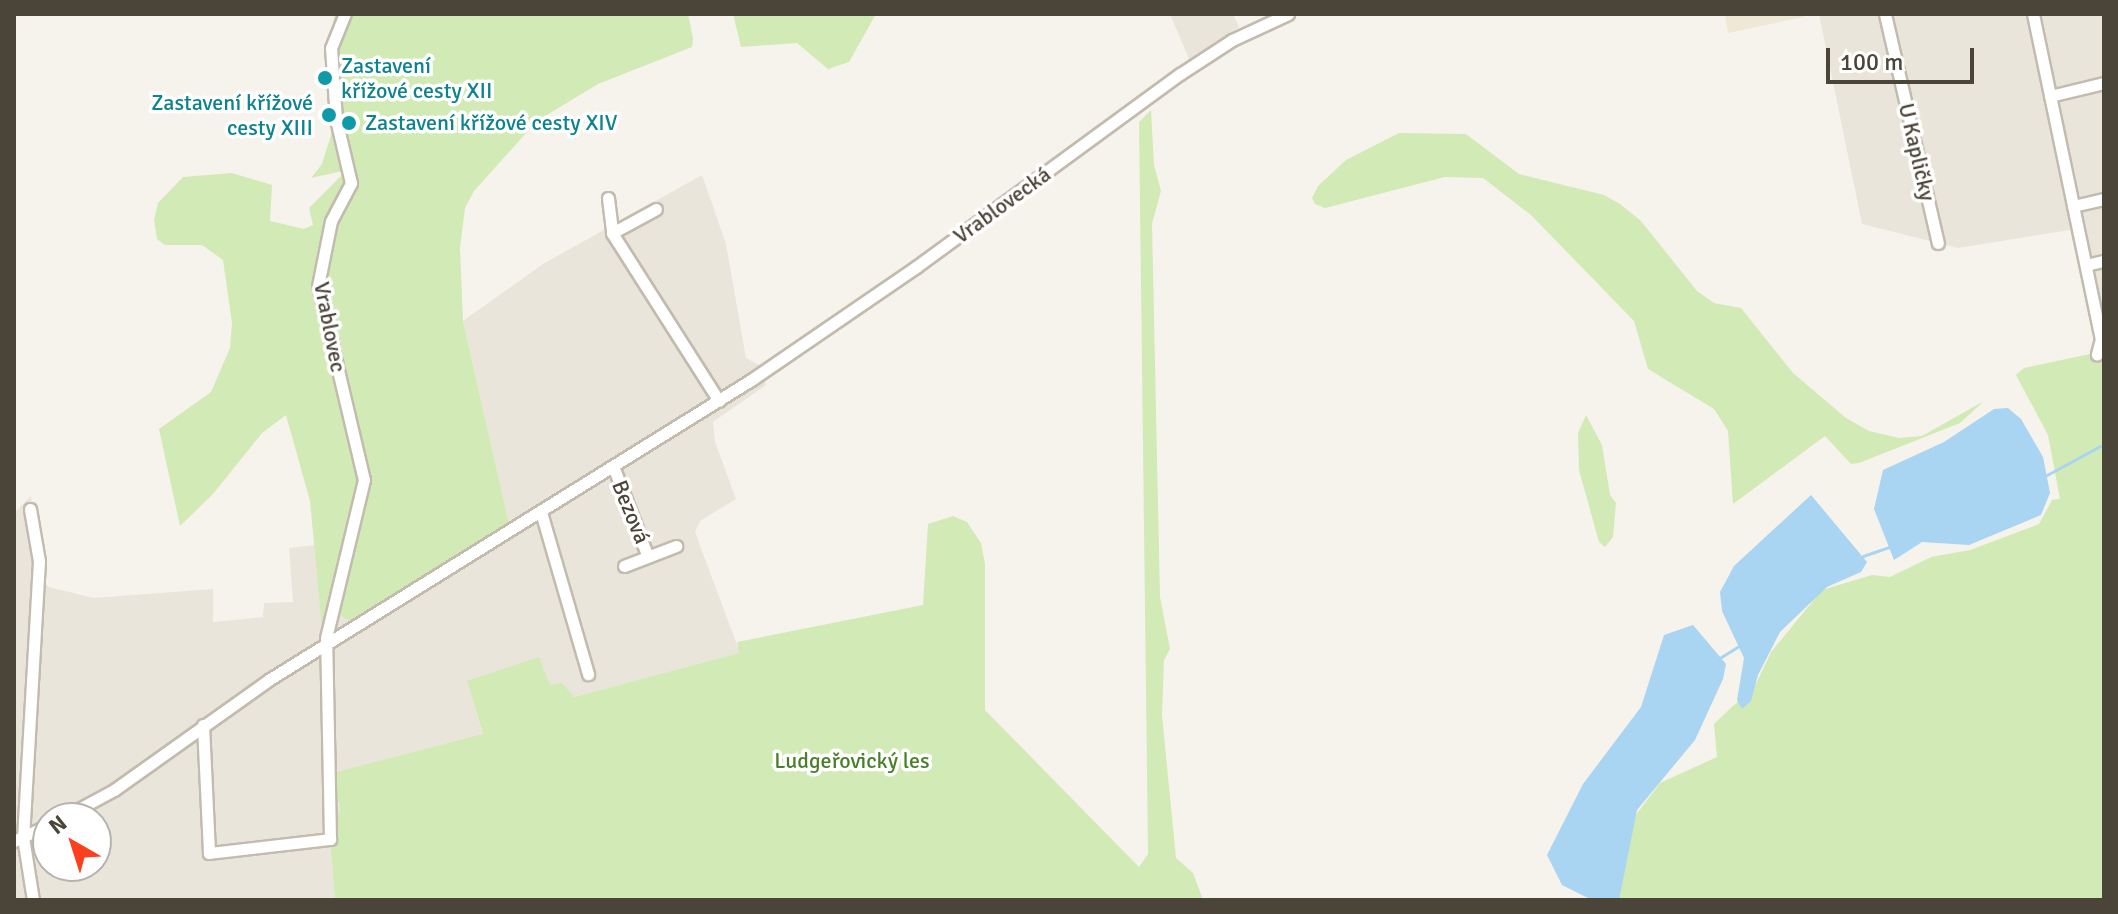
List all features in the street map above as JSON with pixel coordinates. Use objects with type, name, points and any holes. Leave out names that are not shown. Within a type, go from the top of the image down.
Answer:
[{"type":"street","name":"Vrablovec","points":[[203,725],[209,853],[330,839],[326,645],[364,480],[318,286],[331,221],[351,183],[336,119],[331,48],[345,14]]},
{"type":"street","name":"Vrablovecká","points":[[719,401],[916,267],[1180,74],[1232,40],[1288,14]]},
{"type":"street","name":"U Kapličky","points":[[1885,14],[1938,243]]},
{"type":"street","points":[[2033,14],[2101,339],[2097,354]]},
{"type":"street","points":[[2050,96],[2104,83]]},
{"type":"street","points":[[92,802],[114,790],[203,725],[326,645],[719,401],[612,233],[608,198]]},
{"type":"street","points":[[2073,206],[2104,199]]},
{"type":"street","points":[[612,233],[656,209]]},
{"type":"street","points":[[2086,265],[2104,261]]},
{"type":"street","name":"Bezová","points":[[613,466],[648,557]]},
{"type":"street","points":[[30,509],[39,561],[19,839],[33,900]]},
{"type":"street","points":[[541,512],[588,674]]},
{"type":"street","name":"Bezová","points":[[624,566],[676,546]]},
{"type":"shaded area","points":[[1170,14],[1233,14],[1239,27],[1189,59]]},
{"type":"shaded area","points":[[1725,14],[1804,14],[1804,17],[1728,33]]},
{"type":"shaded area","points":[[1819,14],[2104,14],[2104,351],[2098,353],[2070,230],[1958,248],[1862,224]]},
{"type":"shaded area","points":[[702,175],[726,244],[746,358],[759,365],[766,385],[713,422],[715,442],[736,499],[700,521],[695,532],[740,653],[574,697],[550,686],[467,681],[483,735],[433,748],[337,802],[340,810],[330,839],[335,900],[14,900],[14,513],[31,496],[43,582],[49,587],[94,598],[213,589],[213,622],[263,617],[264,603],[293,602],[289,548],[316,545],[323,634],[330,610],[509,524],[463,321],[543,264]]},
{"type":"green space","points":[[335,14],[688,14],[693,38],[692,47],[598,84],[537,121],[474,191],[465,208],[460,248],[463,321],[509,524],[351,621],[330,610],[323,638],[310,501],[286,415],[262,433],[213,494],[180,526],[159,429],[211,392],[230,348],[232,323],[223,260],[202,245],[165,245],[157,239],[154,220],[158,203],[183,177],[232,173],[272,185],[270,221],[304,229],[313,225],[309,208],[347,170],[311,178],[322,164],[332,132],[326,52]]},
{"type":"green space","points":[[733,14],[876,14],[849,62],[828,69],[797,43],[741,47]]},
{"type":"green space","name":"Ludgeřovický les","points":[[1151,110],[1154,165],[1161,191],[1152,224],[1160,597],[1170,649],[1164,660],[1162,715],[1176,858],[1193,873],[1203,900],[335,900],[330,839],[340,810],[333,773],[483,734],[467,681],[539,657],[550,685],[562,683],[574,697],[739,653],[737,642],[923,605],[928,524],[953,516],[967,522],[981,543],[985,564],[985,710],[1139,867],[1148,854],[1139,122]]},
{"type":"green space","points":[[1399,133],[1466,134],[1519,174],[1604,195],[1620,204],[1641,221],[1697,291],[1714,303],[1741,308],[1793,373],[1846,418],[1869,431],[1899,438],[1922,436],[1984,401],[1960,423],[1859,463],[1851,464],[1825,436],[1733,504],[1728,431],[1714,409],[1648,369],[1634,321],[1531,215],[1483,178],[1445,177],[1325,208],[1315,204],[1312,198],[1318,186],[1346,160]]},
{"type":"green space","points":[[2104,351],[2104,900],[1616,900],[1635,816],[1660,783],[1717,757],[1714,724],[1756,684],[1771,652],[1822,590],[1872,575],[1890,577],[1931,557],[1970,550],[2039,524],[2052,500],[2060,499],[2048,435],[2016,375],[2024,368]]},
{"type":"green space","points":[[1586,415],[1602,445],[1610,495],[1616,503],[1613,537],[1605,547],[1599,542],[1579,470],[1578,433]]},
{"type":"water","points":[[2008,408],[2021,419],[2043,457],[2050,493],[2041,515],[1969,545],[1922,542],[1894,560],[1874,509],[1883,470],[1944,442],[1994,409]]},
{"type":"water","points":[[1811,495],[1867,562],[1861,572],[1827,587],[1780,632],[1758,675],[1751,701],[1742,709],[1737,700],[1744,658],[1722,611],[1720,592],[1734,566]]},
{"type":"water","points":[[1693,625],[1726,664],[1723,679],[1695,740],[1637,810],[1619,900],[1592,900],[1562,885],[1547,855],[1583,784],[1641,707],[1664,635]]},
{"type":"waterway","points":[[2045,476],[2104,444]]},
{"type":"waterway","points":[[1863,556],[1889,547]]},
{"type":"waterway","points":[[1718,659],[1742,644]]},
{"type":"place","name":"Zastavení křížové cesty XII","points":[[325,78]]},
{"type":"place","name":"Zastavení křížové cesty XIII","points":[[329,115]]},
{"type":"place","name":"Zastavení křížové cesty XIV","points":[[349,123]]}]
